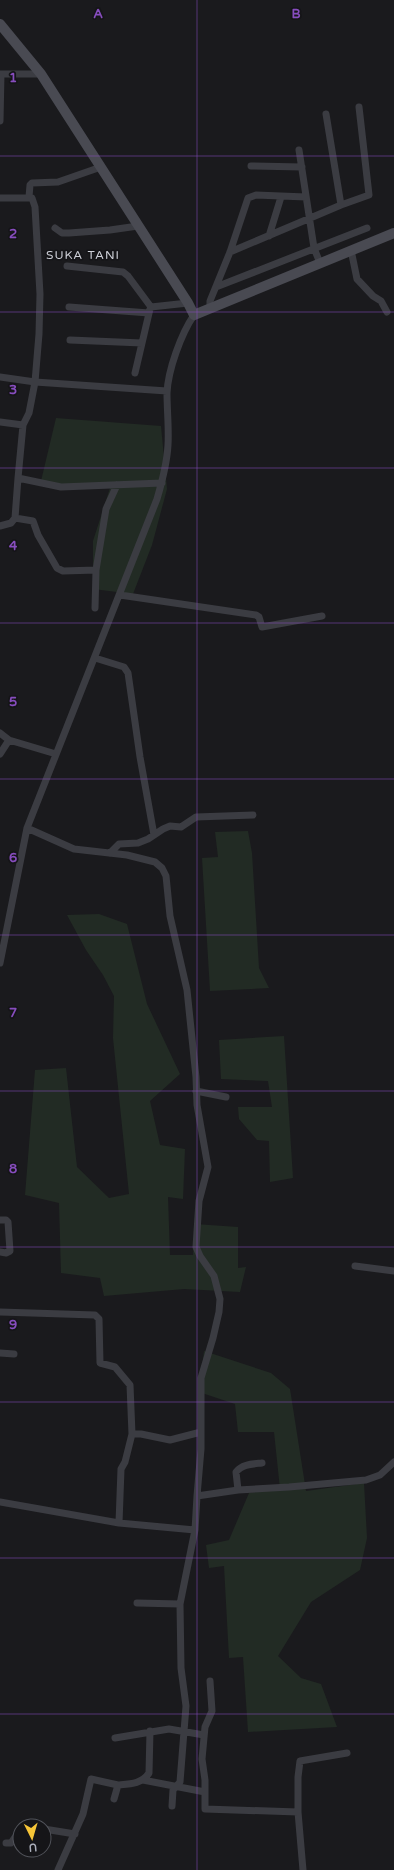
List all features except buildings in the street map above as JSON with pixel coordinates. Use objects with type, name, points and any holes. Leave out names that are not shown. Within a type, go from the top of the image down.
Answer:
[{"type":"street","points":[[0,24],[41,74],[188,303],[194,315]]},
{"type":"street","points":[[0,121],[0,74],[41,74]]},
{"type":"street","points":[[230,252],[310,220],[341,205],[367,196],[370,193],[360,107]]},
{"type":"street","points":[[326,114],[341,205]]},
{"type":"street","points":[[299,150],[316,254]]},
{"type":"street","points":[[251,166],[302,167]]},
{"type":"street","points":[[29,197],[30,185],[32,183],[58,182],[101,167]]},
{"type":"street","points":[[210,305],[248,198],[256,196],[306,197]]},
{"type":"street","points":[[0,198],[29,197],[34,200],[40,294],[39,334],[35,382],[30,413],[23,425],[15,518],[11,523],[0,526]]},
{"type":"street","points":[[269,236],[280,197]]},
{"type":"street","points":[[55,228],[62,233],[69,233],[138,226]]},
{"type":"street","points":[[0,963],[27,828],[120,595],[162,483],[168,446],[167,391],[184,329],[194,315],[210,305],[367,228]]},
{"type":"street","points":[[215,290],[316,254],[351,250],[394,233]]},
{"type":"street","points":[[351,250],[357,280],[373,296],[381,301],[387,312]]},
{"type":"street","points":[[67,266],[123,272],[128,276],[150,310],[135,372]]},
{"type":"street","points":[[69,306],[150,310],[188,303]]},
{"type":"street","points":[[70,340],[142,343]]},
{"type":"street","points":[[0,377],[35,382],[167,391]]},
{"type":"street","points":[[0,422],[23,425]]},
{"type":"street","points":[[18,478],[61,487],[162,483]]},
{"type":"street","points":[[94,608],[96,570],[106,509],[117,485]]},
{"type":"street","points":[[15,518],[33,521],[38,535],[57,568],[63,571],[96,570]]},
{"type":"street","points":[[120,595],[256,615],[259,616],[262,627],[322,616]]},
{"type":"street","points":[[95,658],[124,667],[128,673],[140,757],[154,835]]},
{"type":"street","points":[[0,733],[9,740],[56,754]]},
{"type":"street","points":[[0,754],[9,740]]},
{"type":"street","points":[[110,853],[118,844],[138,843],[148,840],[167,827],[184,826],[196,817],[253,815]]},
{"type":"street","points":[[27,828],[74,849],[127,855],[155,862],[162,868],[166,876],[170,916],[187,990],[194,1044],[199,1122],[208,1167],[199,1201],[196,1247],[200,1256],[214,1276],[220,1299],[216,1327],[201,1378],[201,1432],[195,1530],[180,1604],[181,1668],[186,1706],[180,1782],[173,1790],[172,1806]]},
{"type":"street","points":[[196,1091],[226,1097]]},
{"type":"street","points":[[0,1220],[6,1220],[8,1222],[10,1251],[6,1253],[0,1252]]},
{"type":"street","points":[[355,1266],[394,1271]]},
{"type":"street","points":[[0,1312],[95,1315],[99,1319],[100,1364],[115,1367],[130,1385],[132,1434],[125,1462],[121,1469],[119,1523]]},
{"type":"street","points":[[0,1353],[14,1354]]},
{"type":"street","points":[[132,1434],[141,1434],[170,1440],[201,1432]]},
{"type":"street","points":[[198,1496],[238,1490],[366,1480],[380,1475],[394,1462]]},
{"type":"street","points":[[238,1490],[236,1472],[239,1469],[251,1464],[262,1463]]},
{"type":"street","points":[[0,1502],[119,1523],[195,1530]]},
{"type":"street","points":[[137,1603],[180,1604]]},
{"type":"street","points":[[210,1681],[212,1711],[205,1727],[202,1765],[205,1810],[298,1812]]},
{"type":"street","points":[[115,1738],[169,1729],[204,1735]]},
{"type":"street","points":[[58,1870],[83,1814],[91,1779],[118,1785],[136,1783],[143,1780],[150,1770],[150,1732]]},
{"type":"street","points":[[303,1870],[298,1812],[298,1777],[300,1761],[347,1754]]},
{"type":"street","points":[[143,1780],[205,1792]]},
{"type":"street","points":[[114,1799],[118,1785]]},
{"type":"street","points":[[52,1831],[75,1834]]},
{"type":"street","points":[[6,1843],[12,1842]]},
{"type":"shaded area","points":[[56,418],[161,426],[167,489],[152,545],[133,594],[93,589],[93,541],[110,488],[71,488],[41,481]]},
{"type":"shaded area","points":[[248,831],[252,853],[259,968],[269,988],[210,991],[202,858],[218,857],[215,832]]},
{"type":"shaded area","points":[[99,914],[127,924],[147,1004],[180,1074],[150,1101],[160,1145],[185,1149],[183,1199],[168,1197],[170,1255],[193,1255],[195,1224],[238,1227],[238,1268],[246,1267],[240,1292],[184,1289],[104,1296],[100,1278],[61,1273],[59,1203],[25,1195],[35,1070],[66,1068],[77,1167],[109,1198],[129,1194],[113,1038],[114,996],[67,915]]},
{"type":"shaded area","points":[[284,1036],[293,1178],[270,1182],[269,1141],[257,1140],[239,1119],[238,1107],[272,1107],[268,1081],[221,1079],[219,1040]]},
{"type":"shaded area","points":[[204,1351],[271,1373],[290,1389],[306,1491],[364,1483],[367,1538],[360,1570],[311,1602],[278,1656],[301,1678],[321,1684],[337,1727],[248,1732],[243,1657],[229,1658],[224,1566],[209,1568],[206,1545],[229,1540],[249,1493],[280,1489],[274,1432],[238,1432],[235,1404],[199,1392]]},
{"type":"district","name":"SUKA TANI","points":[[83,255]]}]
